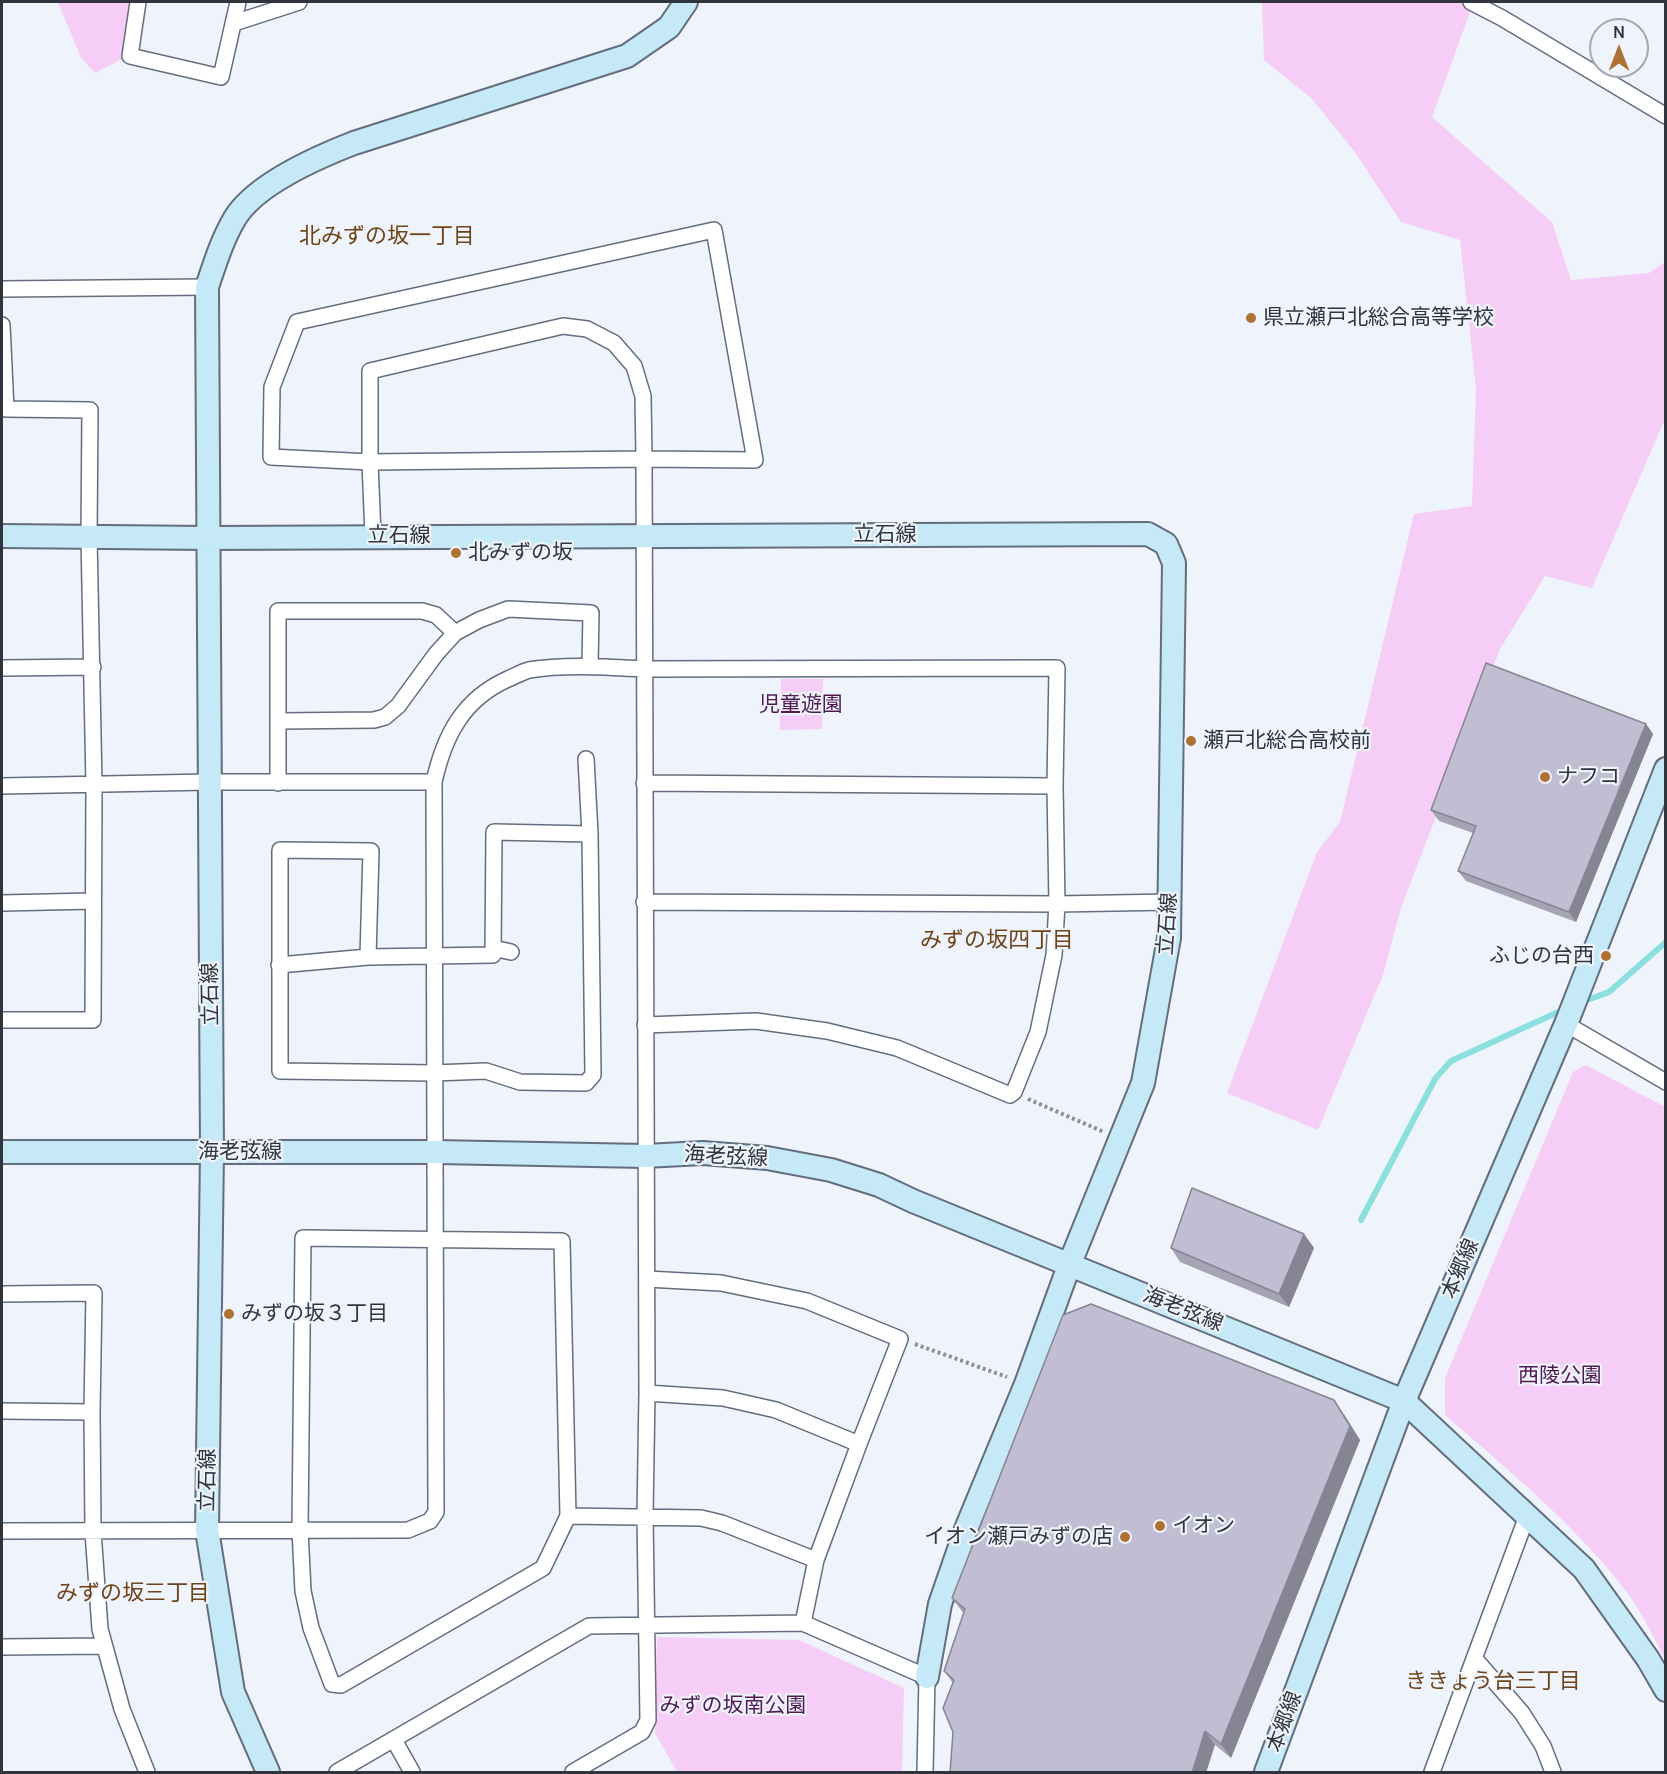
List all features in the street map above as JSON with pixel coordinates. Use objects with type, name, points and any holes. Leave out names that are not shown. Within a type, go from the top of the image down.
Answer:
[{"type":"street","points":[[138,2],[130,56],[221,77],[238,2]]},
{"type":"street","points":[[234,23],[298,2]]},
{"type":"street","points":[[2,536],[207,538],[207,287],[222,243],[236,216],[263,189],[311,160],[354,142],[627,56],[669,27],[686,2]]},
{"type":"street","points":[[1473,2],[1665,116]]},
{"type":"street","points":[[714,230],[755,460],[644,459],[370,462],[271,457],[272,387],[297,322],[714,230]]},
{"type":"street","points":[[2,289],[207,287]]},
{"type":"street","points":[[2,325],[4,409],[90,410],[89,537],[94,784],[93,1020],[2,1020]]},
{"type":"street","points":[[373,536],[370,371],[563,326],[587,329],[614,343],[633,366],[643,396],[645,536],[644,902],[647,1393],[645,1516],[648,1720],[642,1732],[573,1773]]},
{"type":"street","name":"立石線","points":[[268,1773],[233,1692],[207,1530],[212,1152],[207,538],[1148,534],[1159,538],[1169,548],[1174,563],[1171,902],[1169,938],[1143,1083],[1070,1263],[1026,1384],[966,1529],[940,1604],[927,1677]]},
{"type":"street","points":[[279,721],[374,720],[385,717],[398,706],[436,654],[455,633],[507,609],[591,614],[590,666]]},
{"type":"street","points":[[278,783],[278,611],[422,611],[436,615],[455,633]]},
{"type":"street","points":[[2,1531],[408,1530],[430,1521],[436,1512],[434,782],[440,754],[456,723],[481,694],[528,670],[590,666],[644,669],[1057,668],[1055,786],[1057,904],[1054,955],[1038,1032],[1014,1092],[1010,1095],[897,1048],[827,1030],[756,1021],[645,1025]]},
{"type":"street","points":[[2,668],[93,667]]},
{"type":"street","points":[[368,957],[371,850],[280,850],[280,1071],[434,1073],[486,1071],[520,1082],[586,1083],[593,1075],[590,834],[586,759]]},
{"type":"street","name":"本郷線","points":[[1266,1773],[1404,1401],[1568,1020],[1665,769]]},
{"type":"street","points":[[2,786],[209,782],[434,782]]},
{"type":"street","points":[[644,783],[1055,786]]},
{"type":"street","points":[[279,965],[368,957],[493,955],[494,832],[590,834]]},
{"type":"street","points":[[2,903],[93,901]]},
{"type":"street","points":[[644,902],[1057,904],[1171,902]]},
{"type":"street","points":[[493,948],[511,952]]},
{"type":"street","points":[[1568,1020],[1665,1082]]},
{"type":"street","name":"海老弦線","points":[[2,1152],[436,1152],[645,1156],[714,1154],[767,1158],[831,1170],[879,1185],[913,1201],[1070,1263],[1404,1401]]},
{"type":"street","points":[[303,1238],[435,1240],[562,1240],[568,1516],[543,1568],[341,1685],[332,1684],[311,1628],[303,1591],[300,1530],[303,1238]]},
{"type":"street","points":[[646,1279],[721,1283],[807,1301],[900,1339],[816,1560],[803,1623]]},
{"type":"street","points":[[2,1294],[94,1293],[93,1532],[100,1629],[122,1709],[147,1773]]},
{"type":"street","points":[[647,1393],[723,1398],[776,1410],[859,1443]]},
{"type":"street","points":[[1404,1401],[1584,1569],[1648,1659],[1665,1690]]},
{"type":"street","points":[[2,1412],[92,1412]]},
{"type":"street","points":[[568,1516],[701,1518],[722,1523],[816,1560]]},
{"type":"street","points":[[1432,1773],[1527,1516]]},
{"type":"street","points":[[337,1773],[589,1626],[803,1623],[927,1677],[925,1773]]},
{"type":"street","points":[[2,1647],[104,1646]]},
{"type":"street","points":[[1475,1659],[1522,1713],[1543,1746],[1553,1773]]},
{"type":"street","points":[[394,1740],[412,1773]]},
{"type":"path","points":[[1014,1092],[1121,1140]]},
{"type":"path","points":[[900,1339],[1026,1384]]},
{"type":"green space","points":[[58,2],[134,2],[126,57],[95,73],[81,58]]},
{"type":"green space","points":[[1262,2],[1471,2],[1473,4],[1432,117],[1552,222],[1571,280],[1649,273],[1665,262],[1665,419],[1592,588],[1545,576],[1500,649],[1401,908],[1383,975],[1318,1130],[1227,1093],[1317,852],[1340,822],[1414,514],[1472,506],[1476,389],[1460,240],[1401,222],[1354,151],[1312,99],[1264,60]]},
{"type":"green space","name":"児童遊園","points":[[781,679],[823,679],[822,729],[780,730]]},
{"type":"green space","name":"西陵公園","points":[[1586,1065],[1665,1107],[1665,1659],[1629,1595],[1609,1570],[1542,1500],[1445,1415],[1445,1378],[1573,1072]]},
{"type":"green space","name":"みずの坂南公園","points":[[657,1637],[799,1640],[904,1688],[902,1772],[677,1772],[655,1733]]},
{"type":"building","name":"ナフコ","points":[[1486,663],[1646,724],[1569,912],[1458,871],[1476,826],[1431,810]]},
{"type":"building","points":[[1192,1188],[1304,1234],[1279,1294],[1171,1248]]},
{"type":"building","name":"イオン","points":[[1091,1304],[1334,1400],[1350,1426],[1221,1744],[1205,1731],[1192,1773],[950,1773],[953,1732],[943,1708],[954,1680],[944,1671],[965,1609],[952,1598],[1063,1315]]},
{"type":"waterway","points":[[1582,1002],[1609,992],[1666,942]]},
{"type":"waterway","points":[[1361,1220],[1435,1079],[1451,1061],[1567,1008]]},
{"type":"place","name":"県立瀬戸北総合高等学校","points":[[1251,318]]},
{"type":"place","name":"北みずの坂","points":[[456,553]]},
{"type":"place","name":"瀬戸北総合高校前","points":[[1191,741]]},
{"type":"place","name":"ナフコ","points":[[1545,777]]},
{"type":"place","name":"ふじの台西","points":[[1606,956]]},
{"type":"place","name":"みずの坂３丁目","points":[[229,1314]]},
{"type":"place","name":"イオン","points":[[1160,1526]]},
{"type":"place","name":"イオン瀬戸みずの店","points":[[1125,1537]]},
{"type":"district","name":"北みずの坂一丁目","points":[[387,237]]},
{"type":"district","name":"みずの坂四丁目","points":[[997,941]]},
{"type":"district","name":"みずの坂三丁目","points":[[133,1594]]},
{"type":"district","name":"ききょう台三丁目","points":[[1493,1682]]}]
